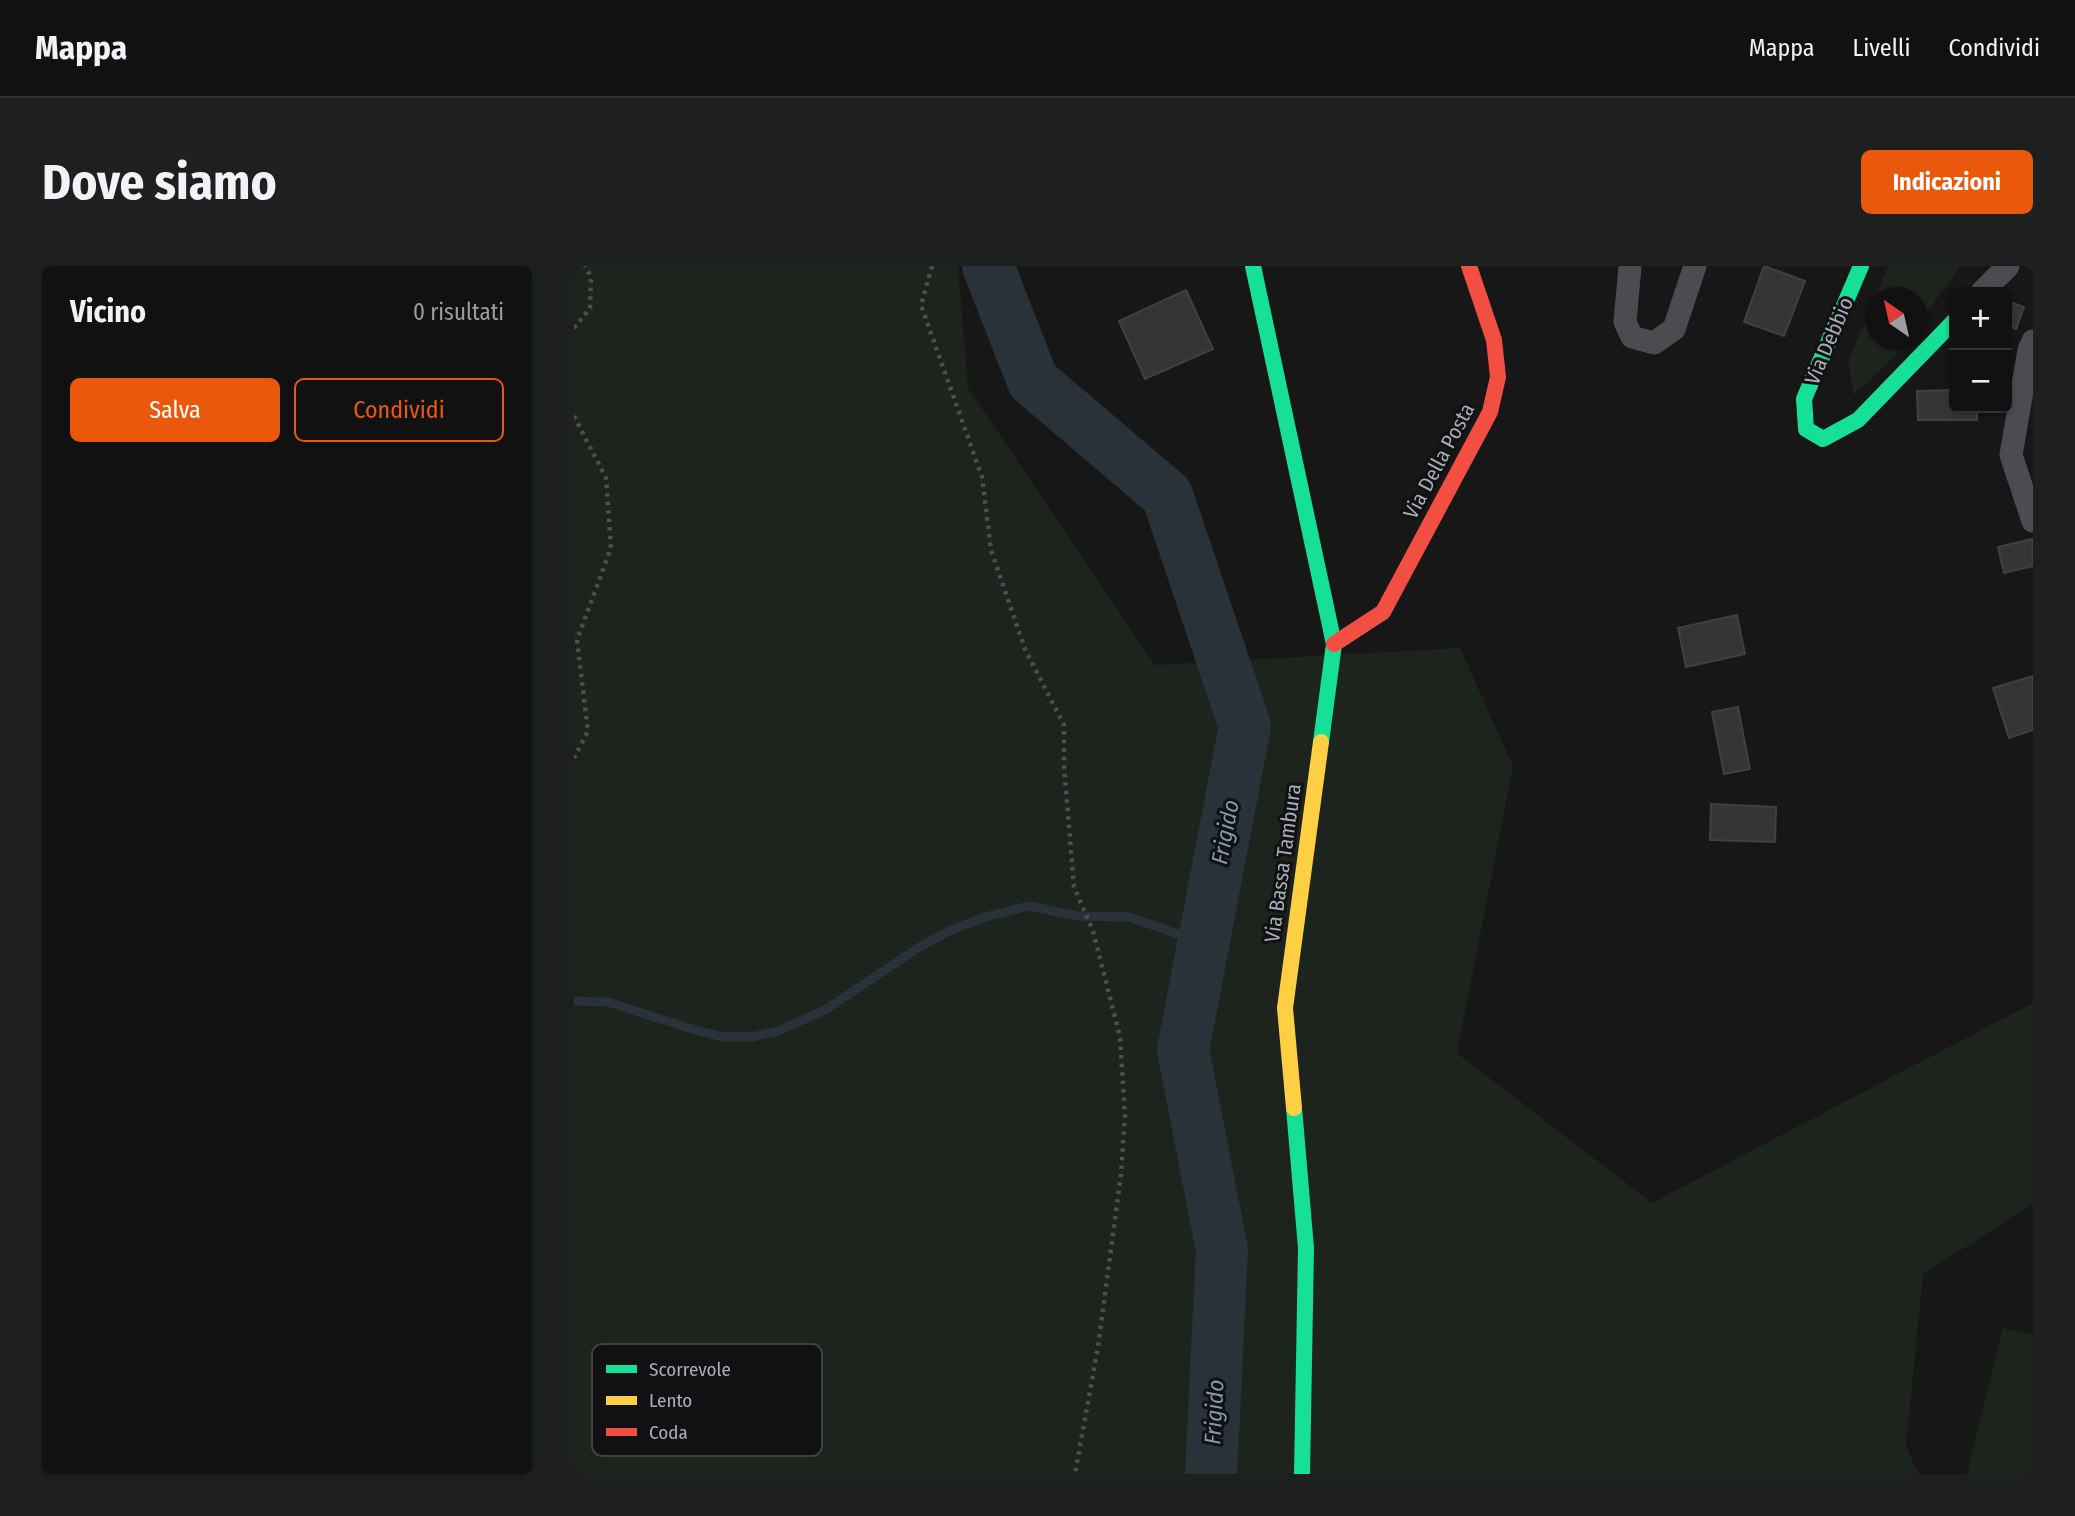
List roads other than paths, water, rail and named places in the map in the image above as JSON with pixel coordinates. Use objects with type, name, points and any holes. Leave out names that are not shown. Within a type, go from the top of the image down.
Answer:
[{"type":"street","name":"Via Bassa Tambura","points":[[1253,266],[1334,644],[1285,1009],[1306,1248],[1302,1474]]},
{"type":"street","name":"Via Della Posta","points":[[1334,644],[1383,612],[1490,412],[1498,377],[1494,340],[1469,266]]},
{"type":"street","points":[[1630,266],[1625,322],[1632,337],[1654,343],[1674,329],[1695,266]]},
{"type":"street","name":"Via Debbio","points":[[1861,266],[1804,399],[1806,429],[1823,439],[1858,420],[1949,326]]},
{"type":"street","points":[[1987,287],[2008,266]]},
{"type":"street","points":[[2033,341],[2029,350],[2011,454],[2033,521]]},
{"type":"waterway","name":"Frigido","points":[[988,266],[1033,381],[1167,495],[1245,726],[1183,1050],[1222,1250],[1211,1474]]},
{"type":"waterway","points":[[574,1001],[608,1002],[698,1031],[725,1037],[752,1037],[778,1031],[825,1010],[921,946],[949,931],[985,917],[1029,906],[1077,916],[1129,917],[1204,943]]}]
